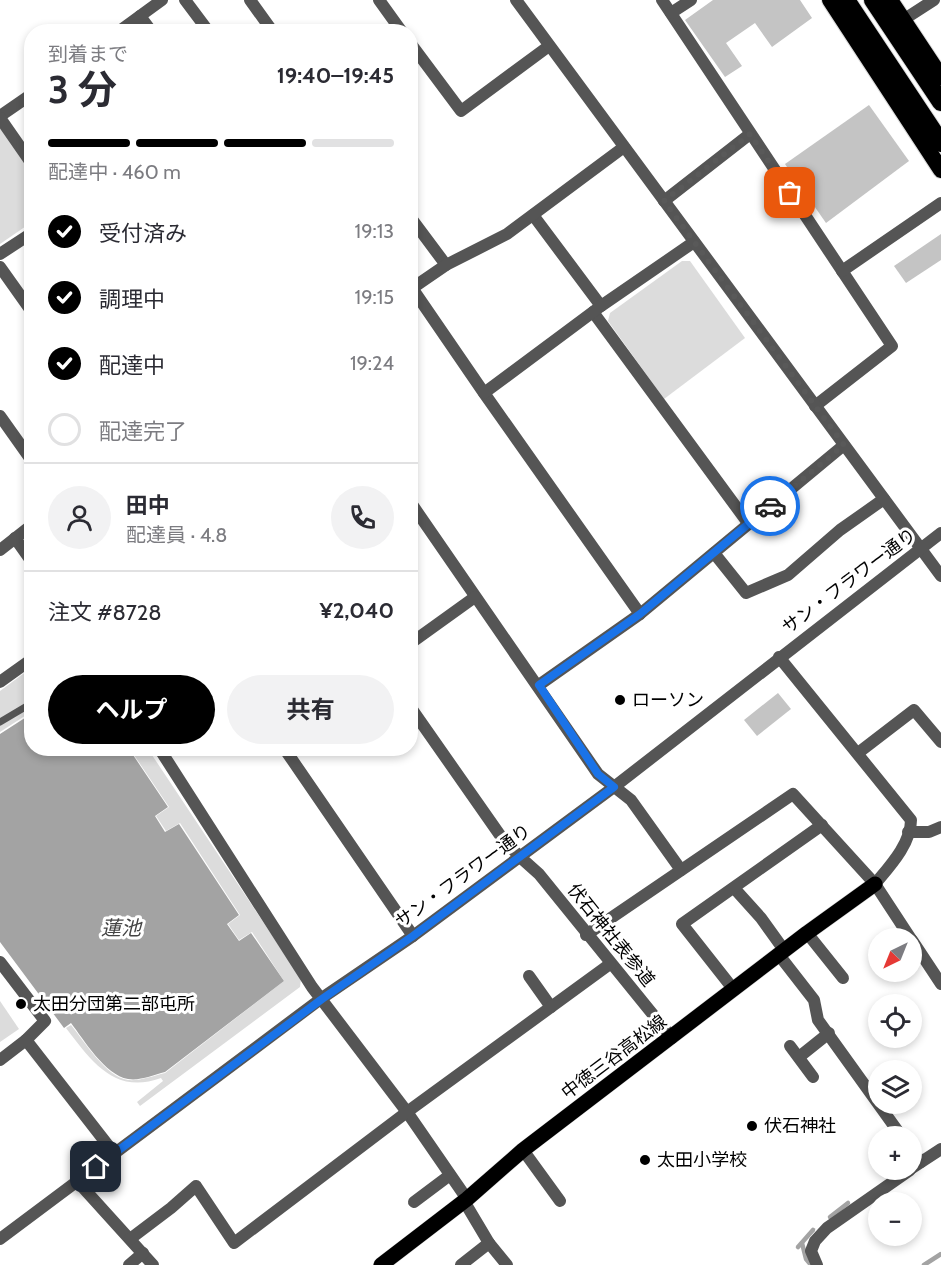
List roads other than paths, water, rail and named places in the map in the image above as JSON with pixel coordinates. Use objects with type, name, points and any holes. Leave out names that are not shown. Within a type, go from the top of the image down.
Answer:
[{"type":"highway","points":[[830,0],[941,170]]},
{"type":"highway","points":[[846,0],[941,143]]},
{"type":"highway","points":[[873,0],[941,102]]},
{"type":"highway","points":[[890,0],[941,77]]},
{"type":"main road","name":"中徳三谷高松線","points":[[381,1265],[465,1200],[523,1150],[807,933],[875,884]]},
{"type":"street","points":[[129,24],[162,0]]},
{"type":"street","points":[[185,0],[203,24]]},
{"type":"street","points":[[250,0],[267,24]]},
{"type":"street","points":[[379,0],[396,24]]},
{"type":"street","points":[[516,0],[941,576]]},
{"type":"street","points":[[662,0],[892,346],[815,406]]},
{"type":"street","points":[[671,13],[691,0]]},
{"type":"street","points":[[903,20],[934,0]]},
{"type":"street","points":[[140,16],[146,24]]},
{"type":"street","points":[[418,54],[460,111],[549,46]]},
{"type":"street","points":[[24,100],[0,117],[24,152]]},
{"type":"street","points":[[664,201],[750,134]]},
{"type":"street","points":[[418,284],[446,265],[507,234],[624,147]]},
{"type":"street","points":[[842,271],[941,202]]},
{"type":"street","points":[[533,215],[748,523]]},
{"type":"street","points":[[418,227],[446,265]]},
{"type":"street","points":[[0,254],[24,238]]},
{"type":"street","points":[[484,393],[597,309],[694,242]]},
{"type":"street","points":[[0,267],[24,301]]},
{"type":"street","points":[[418,297],[640,614]]},
{"type":"street","points":[[0,416],[24,450]]},
{"type":"street","points":[[539,685],[640,614],[844,445]]},
{"type":"street","points":[[714,553],[746,593],[788,575],[840,530],[884,499]]},
{"type":"street","points":[[418,513],[539,685],[598,774],[630,800],[681,870]]},
{"type":"street","points":[[0,550],[24,531]]},
{"type":"street","name":"サン・フラワー通り","points":[[0,1239],[322,999],[413,936],[614,787],[941,533]]},
{"type":"street","points":[[15,538],[24,551]]},
{"type":"street","points":[[418,639],[475,597]]},
{"type":"street","points":[[779,657],[909,815],[912,824],[896,858],[875,884]]},
{"type":"street","points":[[0,682],[24,665]]},
{"type":"street","points":[[858,753],[914,710],[941,742]]},
{"type":"street","name":"伏石神社表参道","points":[[418,718],[502,838],[539,874],[586,935],[672,1038]]},
{"type":"street","points":[[164,756],[312,987],[407,1112],[450,1175],[489,1243],[507,1265]]},
{"type":"street","points":[[289,756],[413,936]]},
{"type":"street","points":[[586,935],[793,794],[875,884],[905,928]]},
{"type":"street","points":[[734,990],[682,924],[822,825]]},
{"type":"street","points":[[908,832],[929,832],[941,827]]},
{"type":"street","points":[[734,888],[761,918],[814,1000],[818,1020],[895,1126]]},
{"type":"street","points":[[807,933],[843,978]]},
{"type":"street","points":[[922,955],[941,984]]},
{"type":"street","points":[[0,962],[45,1021],[26,1040],[0,1059]]},
{"type":"street","points":[[130,1239],[171,1209],[196,1186],[234,1243],[407,1112],[610,964]]},
{"type":"street","points":[[529,976],[551,1007]]},
{"type":"street","points":[[799,1057],[829,1033]]},
{"type":"street","points":[[26,1040],[114,1153]]},
{"type":"street","points":[[790,1046],[813,1077]]},
{"type":"street","points":[[523,1150],[560,1201]]},
{"type":"street","points":[[922,1163],[939,1154]]},
{"type":"street","points":[[414,1202],[450,1175]]},
{"type":"street","points":[[817,1265],[807,1254],[815,1241],[827,1228],[895,1180]]},
{"type":"street","points":[[77,1181],[153,1265]]},
{"type":"street","points":[[461,1265],[489,1243]]},
{"type":"street","points":[[129,1265],[143,1253]]},
{"type":"lane","points":[[0,722],[24,708]]},
{"type":"water","name":"蓮池","points":[[24,719],[24,756],[134,756],[168,807],[155,816],[165,832],[179,824],[239,915],[227,924],[239,941],[251,933],[284,981],[165,1072],[128,1079],[111,1071],[96,1056],[71,1023],[64,1028],[0,942],[0,734]]},
{"type":"waterway","points":[[830,1217],[848,1203]]},
{"type":"waterway","points":[[798,1247],[813,1230]]},
{"type":"waterway","points":[[802,1243],[806,1259],[811,1265]]},
{"type":"waterway","points":[[924,1265],[941,1254]]},
{"type":"place","name":"ローソン","points":[[620,700]]},
{"type":"place","name":"太田分団第二部屯所","points":[[21,1004]]},
{"type":"place","name":"伏石神社","points":[[752,1126]]},
{"type":"place","name":"太田小学校","points":[[645,1160]]}]
